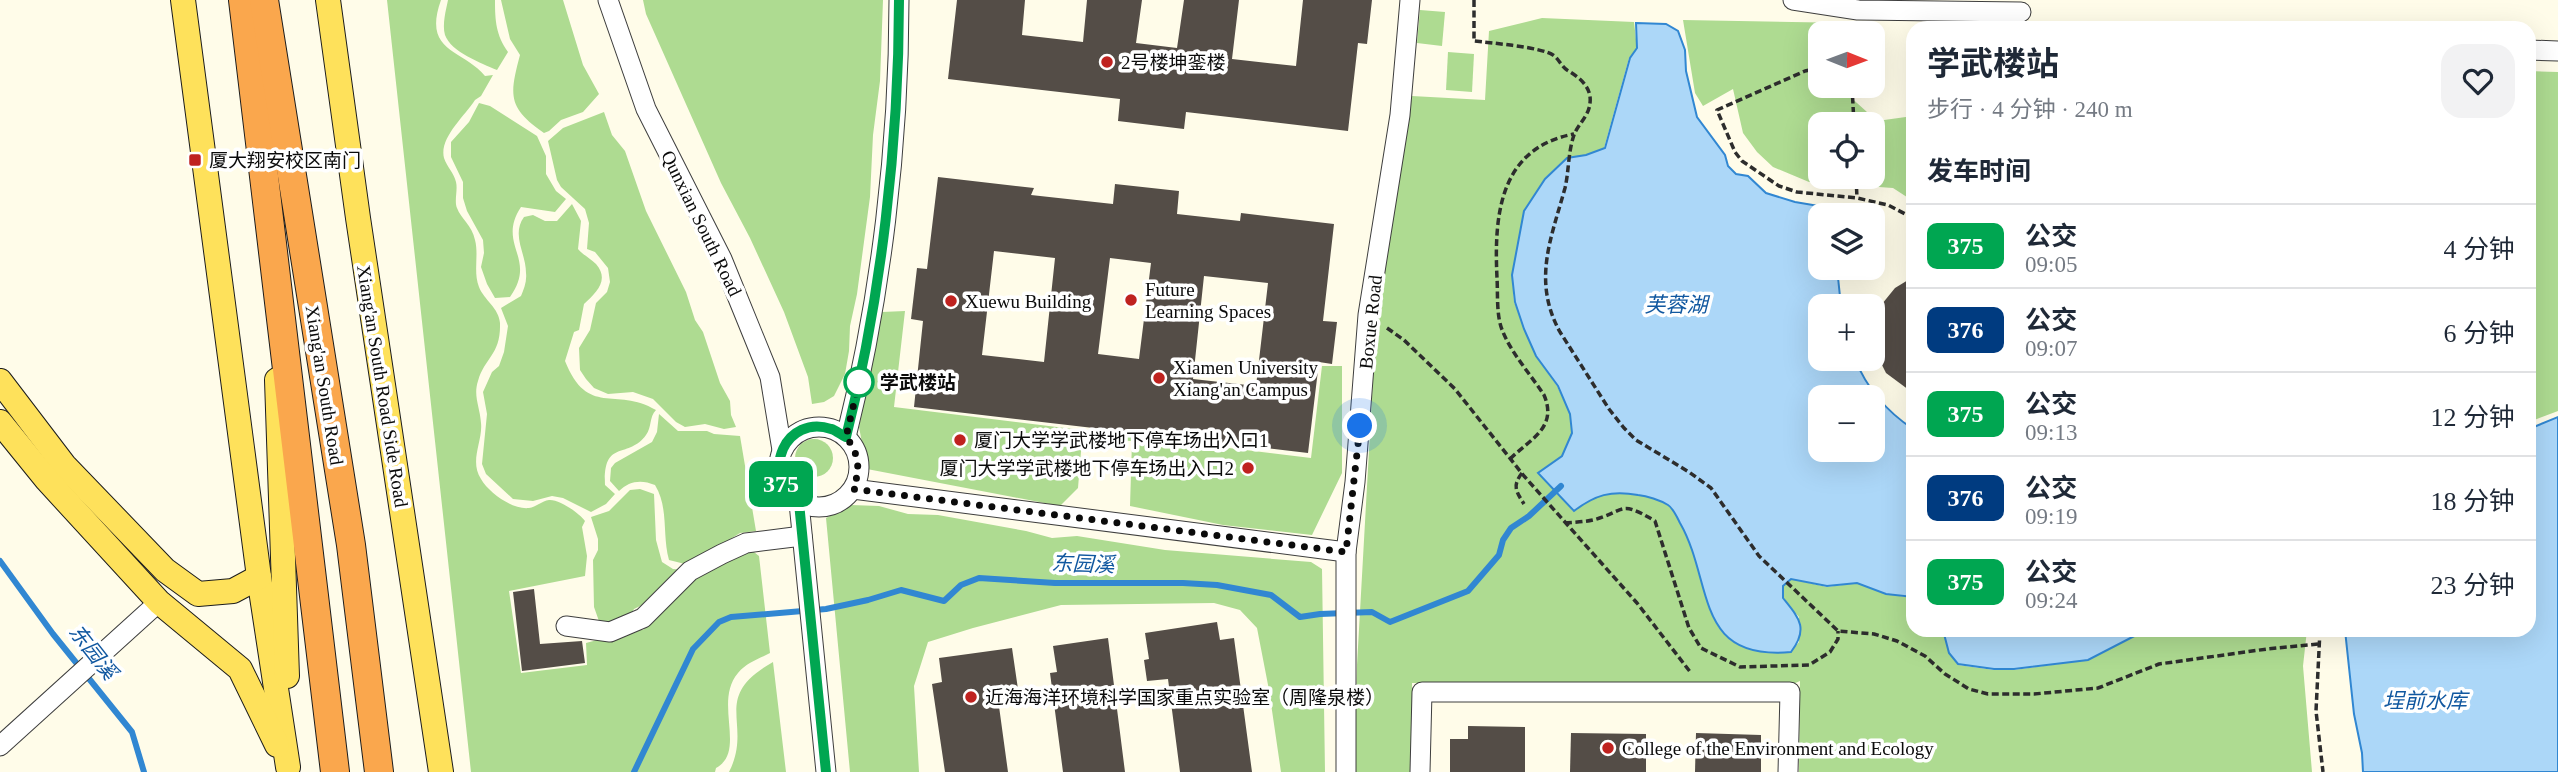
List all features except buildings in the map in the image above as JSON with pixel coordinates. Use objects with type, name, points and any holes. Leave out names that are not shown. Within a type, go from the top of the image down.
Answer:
[{"type":"highway","name":"Xiang'an South Road","points":[[243,0],[335,772]]},
{"type":"highway","name":"Xiang'an South Road","points":[[264,0],[351,545],[379,772]]},
{"type":"main road","points":[[183,0],[258,577],[288,770]]},
{"type":"main road","name":"Xiang'an South Road Side Road","points":[[328,0],[441,772]]},
{"type":"main road","points":[[272,233],[288,770]]},
{"type":"main road","points":[[0,381],[64,465],[165,570],[198,594],[233,591],[258,577]]},
{"type":"main road","points":[[0,422],[47,480],[159,602],[240,669],[288,770]]},
{"type":"street","name":"Qunxian South Road","points":[[608,0],[646,109],[722,259],[770,377],[782,450]]},
{"type":"street","points":[[846,437],[857,394],[884,232],[899,53],[899,0]]},
{"type":"street","points":[[1793,0],[1858,10],[2021,13]]},
{"type":"street","name":"Boxue Road","points":[[1346,772],[1346,552],[1355,482],[1368,315],[1400,115],[1413,1]]},
{"type":"street","points":[[2536,50],[2558,51]]},
{"type":"street","points":[[818,427],[831,429],[846,437],[855,448],[859,462],[853,489],[844,500],[831,506],[815,508],[799,503],[790,496],[782,484],[778,463],[790,438],[802,430],[818,427]]},
{"type":"street","points":[[853,489],[1346,552]]},
{"type":"street","points":[[799,503],[826,772]]},
{"type":"street","points":[[566,626],[610,632],[643,618],[690,571],[722,554],[746,543],[802,536]]},
{"type":"street","points":[[0,746],[159,602]]},
{"type":"street","points":[[1420,772],[1422,692],[1790,692],[1788,772]]},
{"type":"path","points":[[1474,0],[1475,41],[1539,50],[1554,55],[1563,68],[1579,77],[1590,92],[1590,105],[1585,120],[1574,134],[1565,186],[1548,243],[1546,291],[1553,320],[1624,428],[1636,440],[1711,488],[1759,556],[1838,631],[1874,634],[1897,641],[1924,656],[1969,689],[1988,694],[2034,694],[2098,688],[2159,664],[2318,644]]},
{"type":"path","points":[[1808,70],[1717,110],[1735,152],[1758,173],[1779,186],[1797,192],[1857,198],[1888,205],[1906,214]]},
{"type":"path","points":[[1510,459],[1542,432],[1548,405],[1502,330],[1497,271],[1498,213],[1503,192],[1520,164],[1544,144],[1574,134]]},
{"type":"path","points":[[1857,189],[1857,198]]},
{"type":"path","points":[[1368,315],[1405,340],[1455,388],[1564,523],[1637,603],[1706,692]]},
{"type":"path","points":[[1523,474],[1515,482],[1515,489],[1524,504]]},
{"type":"path","points":[[1564,523],[1593,520],[1618,509],[1631,508],[1655,521],[1689,628],[1701,648],[1741,667],[1809,666],[1830,652],[1838,639],[1838,631]]},
{"type":"path","points":[[2319,637],[2316,711],[2323,772]]},
{"type":"green space","points":[[387,0],[441,0],[437,30],[441,40],[485,76],[493,75],[481,96],[475,100],[449,135],[443,150],[456,182],[457,208],[475,240],[479,287],[497,313],[500,323],[498,342],[477,386],[481,430],[476,458],[478,472],[490,490],[502,500],[529,508],[553,500],[568,507],[585,521],[582,527],[587,556],[585,576],[509,591],[521,673],[587,665],[586,643],[643,630],[702,569],[750,549],[759,556],[770,653],[745,666],[731,685],[728,698],[729,750],[715,772],[471,772]]},
{"type":"green space","points":[[448,0],[495,0],[497,28],[508,52],[497,70],[467,56],[448,41],[444,26]]},
{"type":"green space","points":[[501,0],[563,0],[583,65],[599,94],[583,112],[561,120],[544,133],[524,116],[514,100],[514,81],[520,55],[510,39]]},
{"type":"green space","points":[[643,0],[883,0],[880,81],[873,135],[870,197],[850,326],[849,351],[845,374],[834,396],[824,402],[812,404],[808,377],[784,312],[721,183],[646,14]]},
{"type":"green space","points":[[1420,10],[1445,12],[1442,46],[1417,43]]},
{"type":"green space","points":[[1542,18],[1634,22],[1637,48],[1629,58],[1604,148],[1586,155],[1566,158],[1545,178],[1524,212],[1512,275],[1514,302],[1536,356],[1557,386],[1570,414],[1572,433],[1562,456],[1538,473],[1573,511],[1596,498],[1620,493],[1658,500],[1668,505],[1677,516],[1693,550],[1712,615],[1722,632],[1737,644],[1759,651],[1791,652],[1799,642],[1799,617],[1782,598],[1783,586],[1791,579],[1827,587],[1857,583],[1886,594],[1906,597],[1906,637],[1945,637],[1949,653],[1958,665],[1994,670],[2014,670],[2088,660],[2133,637],[2306,637],[2303,666],[2312,772],[1799,772],[1800,681],[1793,684],[1412,683],[1413,772],[1354,772],[1357,665],[1377,308],[1412,96],[1485,100],[1489,31]]},
{"type":"green space","points":[[1683,20],[1808,22],[1808,98],[1851,98],[1867,112],[1808,112],[1808,182],[1773,167],[1757,152],[1743,133],[1733,89],[1703,106],[1695,93]]},
{"type":"green space","points":[[1448,52],[1474,54],[1472,92],[1446,90]]},
{"type":"green space","points":[[2536,71],[2558,72],[2558,411],[2536,419]]},
{"type":"green space","points":[[479,103],[490,106],[537,136],[546,156],[546,174],[556,191],[566,199],[555,212],[521,207],[514,220],[513,232],[520,272],[510,297],[495,298],[487,284],[481,267],[483,240],[467,211],[463,198],[463,182],[451,157],[451,142],[469,122]]},
{"type":"green space","points":[[604,112],[612,135],[625,151],[646,211],[686,292],[695,320],[703,332],[720,383],[730,401],[731,415],[736,427],[724,429],[705,424],[685,427],[676,422],[653,399],[633,392],[608,394],[594,388],[580,370],[579,348],[590,330],[596,303],[607,292],[610,282],[608,268],[595,252],[587,249],[589,223],[585,209],[557,180],[548,141],[563,128]]},
{"type":"green space","points":[[1906,117],[1906,196],[1893,188],[1885,187],[1885,120]]},
{"type":"green space","points":[[572,204],[581,221],[578,249],[596,264],[602,281],[597,291],[584,304],[579,330],[574,332],[565,361],[583,389],[593,395],[641,403],[656,410],[646,435],[632,447],[612,455],[608,461],[605,485],[615,494],[606,504],[591,512],[563,498],[552,496],[533,501],[513,499],[486,474],[482,464],[487,414],[483,392],[492,372],[499,366],[508,326],[501,308],[521,296],[526,282],[519,237],[520,224],[524,217],[533,215],[545,221],[557,221]]},
{"type":"green space","points":[[905,311],[894,407],[1311,458],[1322,366],[1342,366],[1342,473],[1312,535],[1223,525],[1130,506],[1132,441],[1082,439],[1078,488],[1060,506],[867,469],[859,427],[882,312]]},
{"type":"green space","points":[[659,414],[678,431],[707,431],[740,436],[756,531],[740,533],[689,565],[669,560],[664,512],[655,485],[636,482],[619,491],[610,481],[611,468],[615,463],[652,442],[657,432]]},
{"type":"green space","points":[[814,439],[827,445],[833,458],[827,471],[814,477],[801,471],[795,458],[801,445]]},
{"type":"green space","points":[[640,489],[654,494],[656,540],[662,562],[673,569],[685,570],[644,604],[634,609],[627,620],[600,624],[594,607],[593,560],[598,550],[598,539],[591,517],[609,511],[630,490]]},
{"type":"green space","points":[[851,505],[879,506],[908,514],[938,515],[1052,538],[1077,536],[1165,550],[1311,562],[1322,569],[1325,772],[1281,772],[1257,628],[1240,610],[1214,603],[1061,605],[928,642],[914,686],[919,772],[850,772],[826,518]]},
{"type":"green space","points":[[773,662],[786,772],[729,772],[735,755],[736,712],[743,687],[754,675]]},
{"type":"water","name":"芙蓉湖","points":[[1636,23],[1666,24],[1678,31],[1685,50],[1686,71],[1697,117],[1725,155],[1728,166],[1736,174],[1748,176],[1766,193],[1808,204],[1808,280],[1838,280],[1840,294],[1808,294],[1808,371],[1861,371],[1869,385],[1808,385],[1808,462],[1885,462],[1885,405],[1906,424],[1906,596],[1886,594],[1857,583],[1827,586],[1791,579],[1783,586],[1783,598],[1797,618],[1801,630],[1791,652],[1759,651],[1737,644],[1722,631],[1712,613],[1691,546],[1672,508],[1642,496],[1611,494],[1589,501],[1574,511],[1538,473],[1562,456],[1572,433],[1570,414],[1558,386],[1536,356],[1515,302],[1512,275],[1524,211],[1545,179],[1567,158],[1605,148],[1630,58],[1637,48]]},
{"type":"water","name":"埕前水库","points":[[2558,417],[2558,772],[2363,772],[2346,637],[2536,637],[2536,426]]},
{"type":"water","points":[[1945,637],[2132,637],[2088,660],[2014,669],[1958,664],[1949,653]]},
{"type":"waterway","name":"东园溪","points":[[634,772],[693,649],[719,622],[731,617],[826,609],[901,590],[944,601],[961,585],[979,578],[1055,583],[1217,585],[1271,595],[1300,617],[1372,612],[1390,622],[1468,591],[1499,555],[1503,540],[1511,528],[1529,516],[1561,486]]},
{"type":"waterway","name":"东园溪","points":[[0,561],[53,634],[132,732],[144,772]]},
{"type":"bus line","name":"375","points":[[826,772],[799,503],[782,484],[778,463],[790,438],[802,430],[818,427],[831,429],[846,437],[857,394],[884,232],[899,53],[899,0]]},
{"type":"place","name":"2号楼坤銮楼","points":[[1107,62]]},
{"type":"place","name":"厦大翔安校区南门","points":[[195,160]]},
{"type":"place","name":"Future Learning Spaces","points":[[1131,300]]},
{"type":"place","name":"Xuewu Building","points":[[951,301]]},
{"type":"place","name":"Xiamen University Xiang'an Campus","points":[[1159,378]]},
{"type":"place","name":"学武楼站","points":[[859,382]]},
{"type":"place","name":"厦门大学学武楼地下停车场出入口1","points":[[960,440]]},
{"type":"place","name":"厦门大学学武楼地下停车场出入口2","points":[[1248,468]]},
{"type":"place","name":"近海海洋环境科学国家重点实验室（周隆泉楼）","points":[[971,697]]},
{"type":"place","name":"College of the Environment and Ecology","points":[[1608,748]]},
{"type":"route","points":[[859,382],[846,437],[855,448],[859,462],[853,489],[1346,552],[1360,426]]}]
